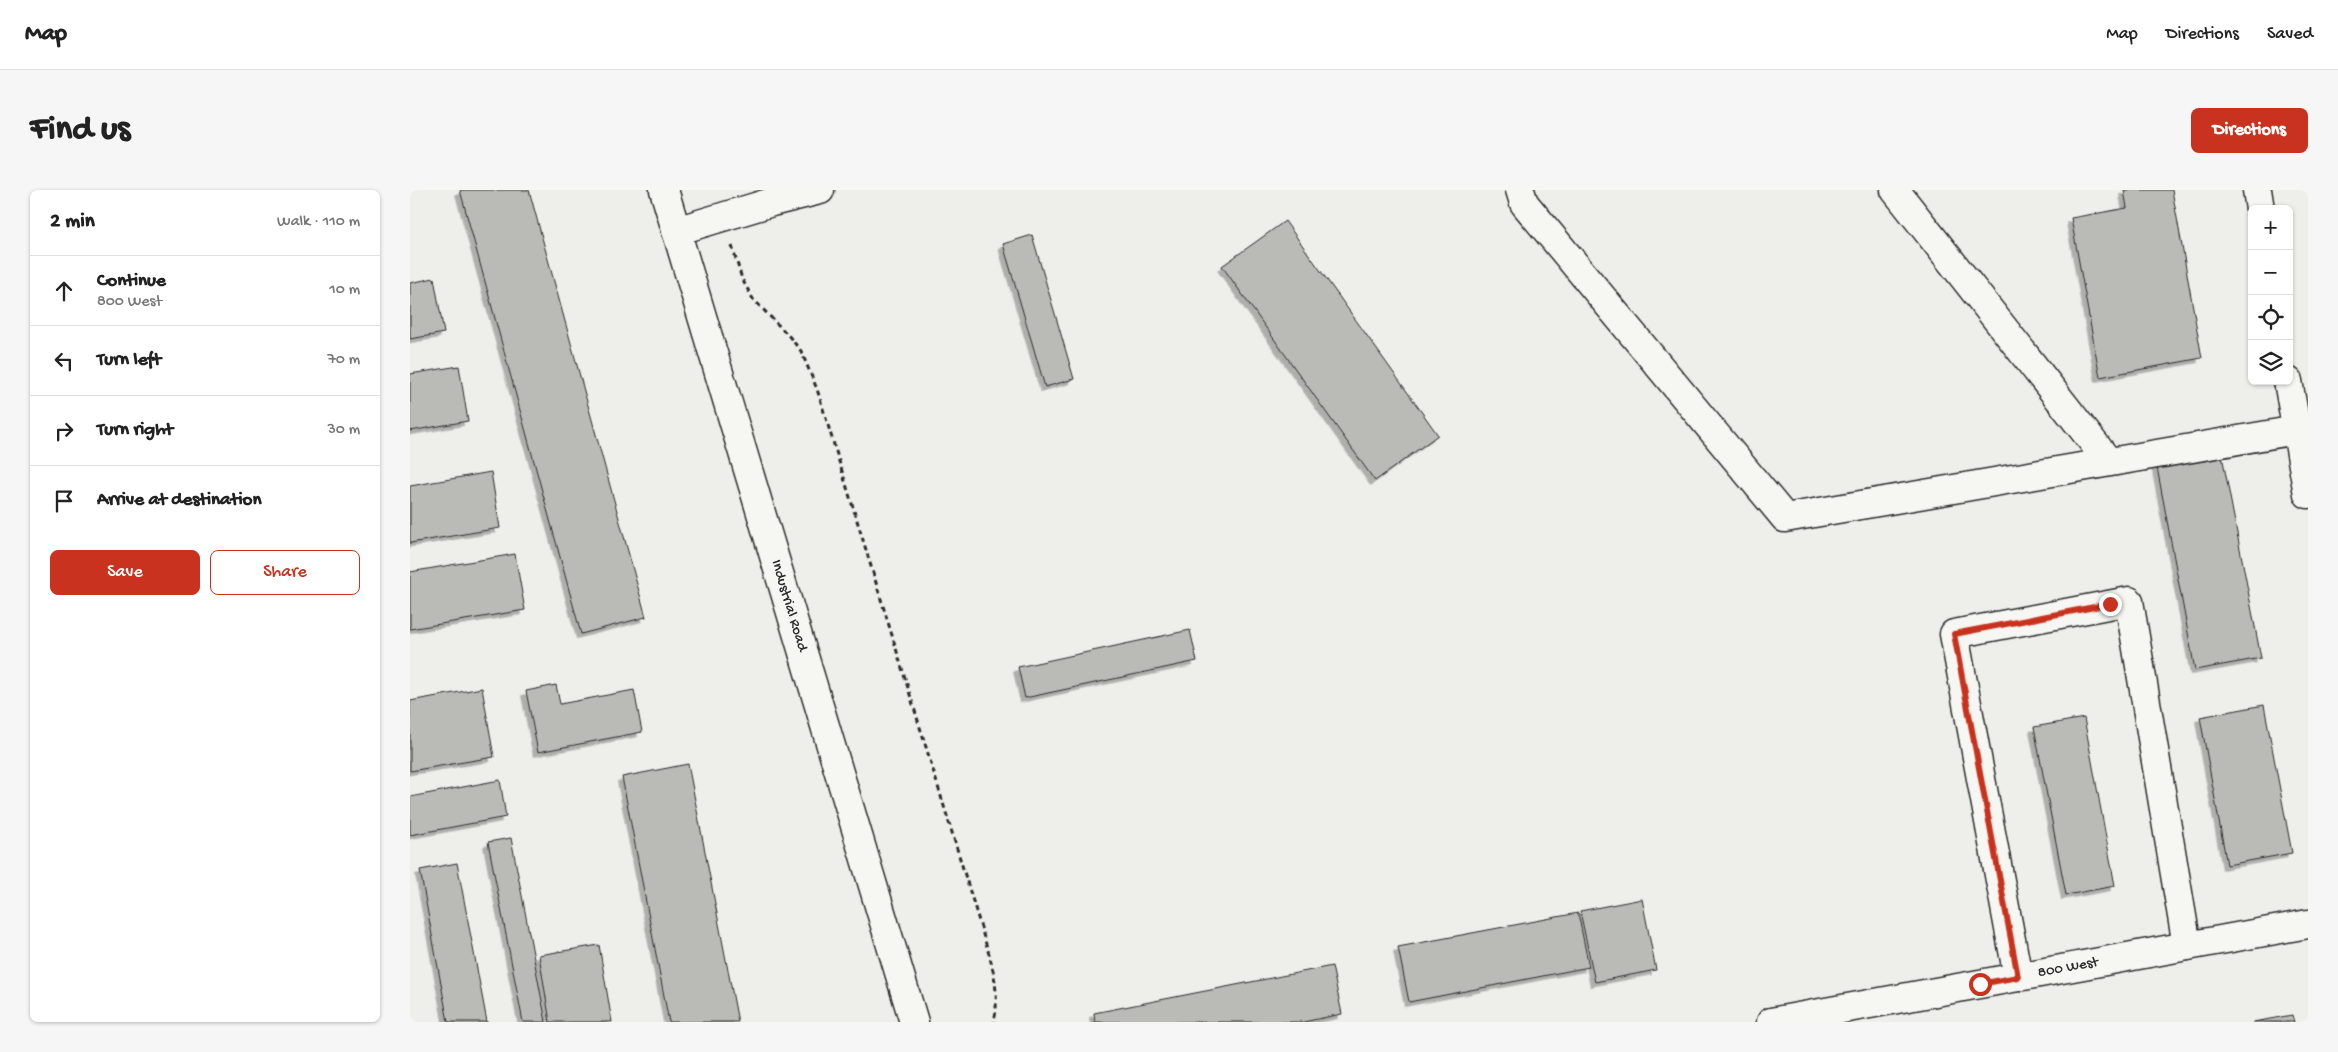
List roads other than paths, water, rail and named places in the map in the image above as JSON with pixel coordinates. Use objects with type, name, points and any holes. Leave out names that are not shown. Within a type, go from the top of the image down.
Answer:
[{"type":"street","name":"Industrial Road","points":[[664,190],[914,1022]]},
{"type":"street","points":[[676,230],[820,190]]},
{"type":"street","points":[[1520,190],[1524,203],[1785,518],[2302,429]]},
{"type":"street","points":[[1895,190],[2108,461]]},
{"type":"street","points":[[2257,190],[2259,205]]},
{"type":"street","points":[[2289,385],[2302,429],[2308,494]]},
{"type":"street","points":[[2018,977],[1954,634],[2129,601],[2187,946]]},
{"type":"street","name":"800 West","points":[[1771,1022],[1809,1019],[2018,977],[2308,924]]}]
